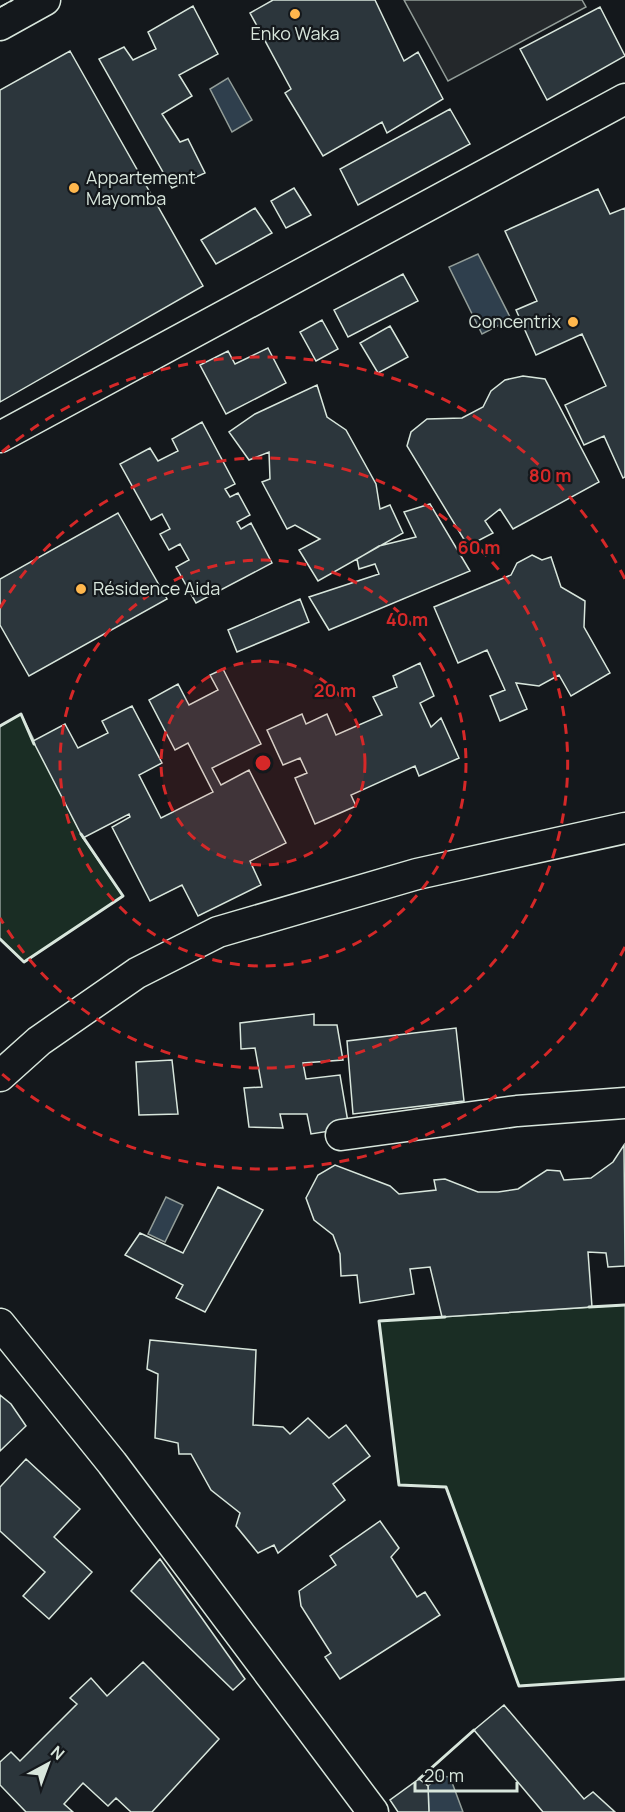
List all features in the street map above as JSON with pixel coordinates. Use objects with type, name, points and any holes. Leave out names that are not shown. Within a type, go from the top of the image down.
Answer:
[{"type":"street","points":[[0,25],[45,0]]},
{"type":"street","points":[[0,437],[625,99]]},
{"type":"street","points":[[0,1076],[39,1041],[137,973],[218,932],[417,874],[625,828]]},
{"type":"street","points":[[341,1135],[517,1111],[625,1103]]},
{"type":"street","points":[[0,1324],[112,1463],[373,1812]]},
{"type":"green space","points":[[21,714],[83,838],[123,896],[24,962],[0,939],[0,726]]},
{"type":"green space","points":[[625,1305],[625,1679],[519,1686],[446,1487],[399,1485],[379,1321]]},
{"type":"shaded area","points":[[404,0],[582,0],[586,7],[448,81]]},
{"type":"water","points":[[228,78],[252,120],[232,132],[210,89]]},
{"type":"water","points":[[478,254],[511,319],[482,334],[449,267]]},
{"type":"water","points":[[166,1197],[183,1205],[165,1242],[148,1234]]},
{"type":"water","points":[[439,1776],[450,1777],[463,1812],[429,1812],[428,1786]]},
{"type":"building","points":[[273,0],[375,0],[404,61],[418,52],[443,99],[387,133],[382,122],[323,156],[285,93],[291,89],[250,13]]},
{"type":"building","points":[[193,6],[218,54],[179,75],[192,96],[162,114],[180,142],[188,139],[205,173],[172,188],[99,59],[124,47],[133,60],[156,49],[148,32]]},
{"type":"building","points":[[600,7],[625,56],[547,100],[520,49]]},
{"type":"building","name":"Appartement Mayomba","points":[[70,51],[203,286],[0,402],[0,90]]},
{"type":"building","points":[[450,109],[470,144],[358,205],[340,169]]},
{"type":"building","points":[[294,188],[311,215],[286,228],[271,201]]},
{"type":"building","name":"Concentrix","points":[[598,189],[610,214],[625,208],[625,477],[623,478],[604,436],[584,445],[565,405],[606,386],[582,334],[536,355],[516,310],[537,301],[505,231]]},
{"type":"building","points":[[255,208],[272,233],[216,264],[201,240]]},
{"type":"building","points":[[403,274],[418,301],[348,337],[334,310]]},
{"type":"building","points":[[322,320],[338,349],[316,361],[300,332]]},
{"type":"building","points":[[390,326],[408,357],[378,373],[360,343]]},
{"type":"building","points":[[268,348],[286,383],[226,414],[200,365],[228,351],[235,364]]},
{"type":"building","points":[[523,376],[545,379],[599,482],[513,529],[500,509],[485,521],[493,533],[468,546],[407,446],[411,432],[427,419],[462,418],[483,407],[491,391],[505,380]]},
{"type":"building","points":[[317,385],[327,417],[346,430],[376,484],[380,509],[390,505],[403,533],[318,581],[299,550],[320,539],[295,525],[287,529],[262,482],[270,479],[269,452],[249,460],[229,432],[255,414]]},
{"type":"building","points":[[202,422],[235,484],[225,489],[230,497],[238,493],[250,515],[237,522],[241,529],[251,523],[272,563],[196,603],[176,567],[189,560],[180,544],[169,550],[160,534],[170,529],[162,514],[151,520],[120,464],[150,448],[158,461],[178,451],[172,439]]},
{"type":"building","points":[[430,504],[470,571],[329,630],[309,597],[379,574],[375,564],[359,569],[357,559],[379,546],[416,537],[404,512]]},
{"type":"building","name":"Résidence Aida","points":[[118,513],[167,599],[29,676],[0,625],[0,579]]},
{"type":"building","points":[[532,555],[542,560],[551,557],[561,587],[585,601],[584,627],[610,673],[571,696],[559,675],[539,686],[516,683],[527,709],[500,721],[490,696],[505,690],[487,650],[458,663],[434,607],[511,575],[517,563]]},
{"type":"building","points":[[300,599],[309,622],[237,652],[228,630]]},
{"type":"building","points":[[420,663],[434,696],[420,703],[431,727],[441,718],[459,758],[419,776],[415,766],[351,795],[356,806],[315,824],[295,778],[307,773],[300,758],[283,765],[267,730],[302,714],[306,724],[327,714],[336,735],[382,715],[373,697],[397,687],[393,676]]},
{"type":"building","points":[[223,669],[261,744],[212,768],[221,785],[249,770],[286,843],[250,861],[261,885],[198,916],[182,885],[150,901],[112,827],[130,817],[129,814],[83,838],[33,741],[65,724],[78,748],[108,733],[102,721],[132,706],[162,763],[139,775],[161,818],[213,792],[188,743],[175,750],[149,700],[178,684],[189,705],[218,690],[210,675]]},
{"type":"building","points":[[314,1014],[314,1025],[337,1025],[343,1060],[303,1063],[306,1079],[340,1075],[349,1128],[311,1134],[307,1114],[280,1114],[283,1128],[249,1127],[244,1088],[262,1087],[255,1048],[241,1049],[240,1023]]},
{"type":"building","points":[[456,1028],[464,1101],[353,1114],[347,1041]]},
{"type":"building","points":[[172,1060],[178,1114],[139,1115],[136,1062]]},
{"type":"building","points":[[624,1145],[625,1266],[608,1267],[606,1253],[588,1252],[592,1307],[442,1317],[430,1267],[410,1269],[414,1294],[360,1303],[357,1275],[341,1276],[340,1254],[333,1235],[314,1220],[306,1198],[318,1175],[335,1165],[390,1186],[399,1194],[436,1190],[434,1180],[445,1179],[478,1192],[498,1192],[518,1189],[547,1170],[560,1171],[564,1180],[591,1178],[613,1162]]},
{"type":"building","points":[[218,1187],[263,1210],[205,1312],[176,1298],[183,1285],[125,1255],[140,1233],[183,1253]]},
{"type":"building","points":[[150,1340],[256,1350],[253,1425],[283,1427],[290,1434],[308,1418],[329,1438],[346,1425],[370,1456],[333,1484],[345,1500],[278,1553],[274,1545],[258,1553],[236,1526],[240,1513],[211,1490],[191,1454],[179,1454],[178,1443],[155,1438],[158,1374],[147,1369]]},
{"type":"building","points":[[0,1395],[11,1404],[26,1426],[0,1451]]},
{"type":"building","points":[[26,1459],[80,1509],[54,1537],[92,1572],[49,1619],[23,1596],[45,1572],[0,1531],[0,1487]]},
{"type":"building","points":[[380,1521],[399,1548],[391,1557],[417,1597],[425,1592],[440,1615],[340,1679],[325,1657],[331,1653],[301,1606],[299,1591],[336,1565],[330,1556]]},
{"type":"building","points":[[160,1559],[245,1679],[233,1690],[131,1591]]},
{"type":"building","points":[[143,1662],[219,1739],[152,1812],[131,1812],[116,1798],[108,1806],[83,1783],[64,1804],[73,1812],[26,1812],[0,1785],[0,1762],[11,1752],[20,1761],[77,1704],[70,1698],[91,1678],[107,1696]]},
{"type":"building","points":[[504,1705],[584,1799],[593,1792],[615,1812],[543,1812],[474,1730]]},
{"type":"building","points":[[419,1779],[428,1786],[429,1812],[398,1812],[390,1800]]},
{"type":"fence","points":[[0,7],[13,0]]},
{"type":"wall","points":[[0,726],[21,714],[34,744]]},
{"type":"wall","points":[[0,939],[24,962],[123,896],[81,834]]},
{"type":"wall","points":[[589,1307],[625,1305]]},
{"type":"wall","points":[[445,1317],[379,1321],[399,1485],[446,1487],[519,1686],[625,1679]]},
{"type":"wall","points":[[419,1779],[474,1730]]},
{"type":"place","name":"Enko Waka","points":[[295,14]]},
{"type":"place","name":"Appartement Mayomba","points":[[74,188]]},
{"type":"place","name":"Concentrix","points":[[573,322]]},
{"type":"place","name":"Résidence Aida","points":[[81,589]]}]
